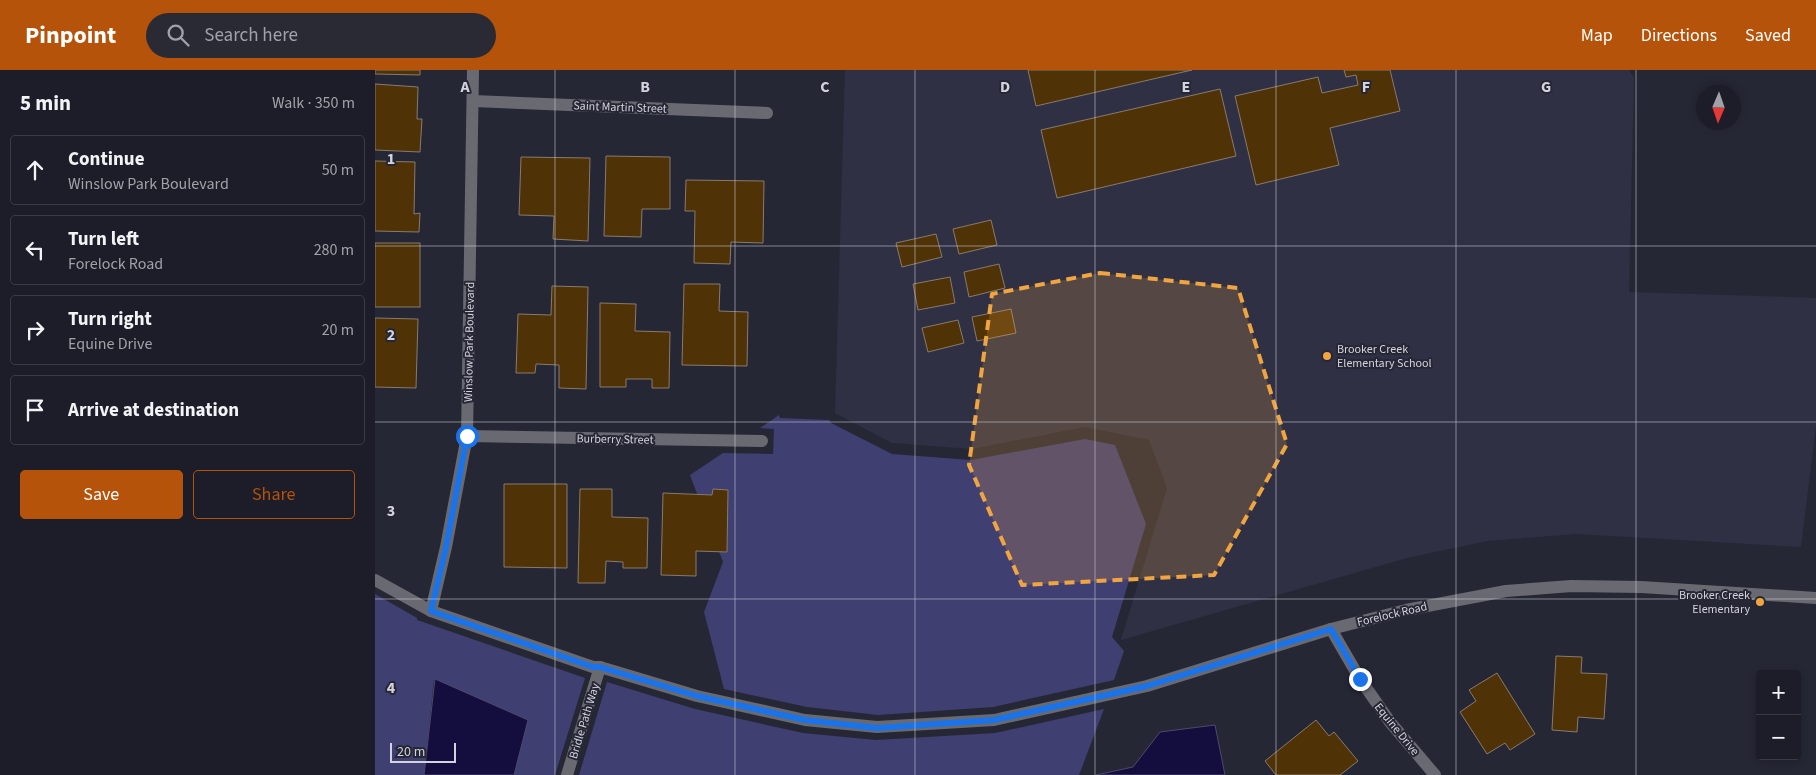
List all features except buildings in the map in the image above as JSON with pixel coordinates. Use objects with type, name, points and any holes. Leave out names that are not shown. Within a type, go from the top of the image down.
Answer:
[{"type":"street","name":"Winslow Park Boulevard","points":[[431,611],[446,547],[467,436],[473,70]]},
{"type":"street","name":"Saint Martin Street","points":[[473,101],[767,113]]},
{"type":"street","name":"Burberry Street","points":[[467,436],[762,441]]},
{"type":"street","name":"Forelock Road","points":[[375,580],[431,611],[593,667],[600,667],[697,696],[805,720],[877,728],[994,720],[1147,686],[1331,629],[1406,610],[1506,591],[1571,586],[1641,586],[1816,598]]},
{"type":"street","name":"Equine Drive","points":[[1331,629],[1360,679],[1390,722],[1435,775]]},
{"type":"street","name":"Bridle Path Way","points":[[567,775],[600,667]]},
{"type":"highlighted area","points":[[1100,273],[1238,288],[1287,444],[1214,575],[1022,585],[969,465],[992,294]]},
{"type":"shaded area","name":"Brooker Creek Elementary School","points":[[845,70],[1629,70],[1634,78],[1629,292],[1816,298],[1816,425],[1801,547],[1576,534],[1487,541],[1407,558],[1121,640],[1167,488],[1149,440],[1085,427],[972,449],[892,443],[835,413]]},
{"type":"shaded area","points":[[779,415],[780,418],[829,420],[831,423],[892,454],[971,460],[1085,439],[1115,445],[1146,524],[1112,637],[1124,651],[1114,680],[993,707],[878,715],[807,707],[724,689],[704,612],[723,562],[690,475],[723,453],[773,454],[774,429],[760,428]]},
{"type":"shaded area","points":[[375,594],[417,618],[417,620],[585,678],[555,775],[514,775],[527,720],[434,679],[424,775],[375,775]]},
{"type":"shaded area","points":[[435,679],[528,720],[514,775],[424,775]]},
{"type":"shaded area","points":[[607,682],[695,709],[803,733],[876,740],[995,733],[1104,709],[1079,775],[579,775]]},
{"type":"shaded area","points":[[1215,725],[1225,775],[1096,775],[1133,767],[1160,732]]},
{"type":"place","name":"Brooker Creek Elementary School","points":[[1327,356]]},
{"type":"place","name":"Brooker Creek Elementary","points":[[1760,602]]},
{"type":"route","points":[[467,436],[446,547],[431,611],[593,667],[600,667],[697,696],[805,720],[877,728],[994,720],[1147,686],[1331,629],[1360,679]]}]
